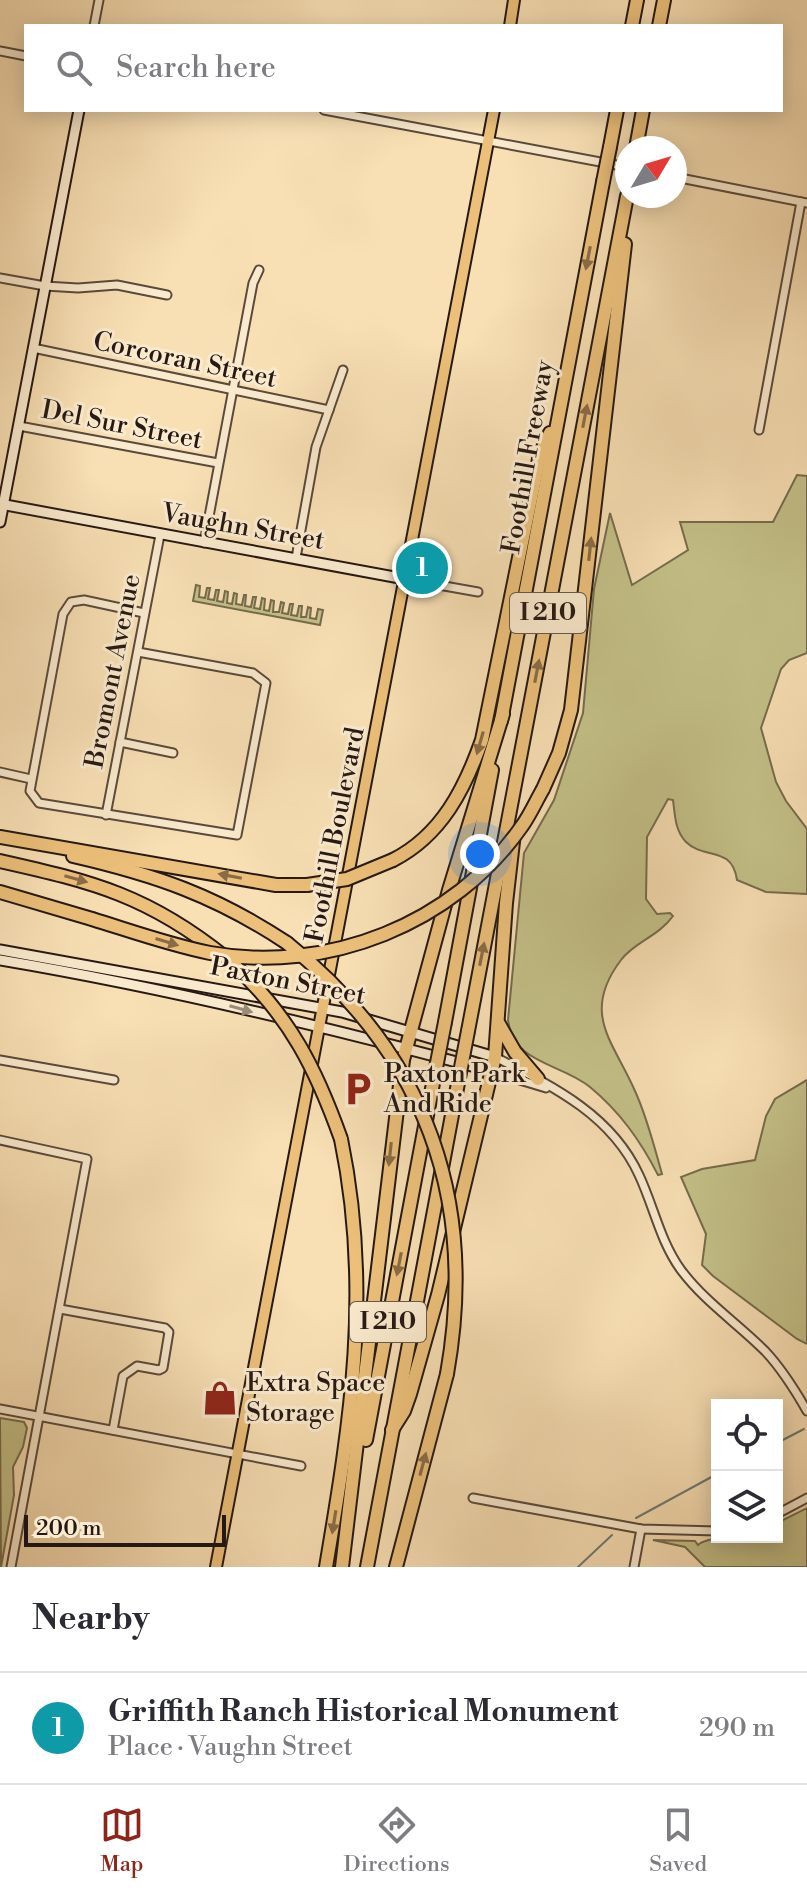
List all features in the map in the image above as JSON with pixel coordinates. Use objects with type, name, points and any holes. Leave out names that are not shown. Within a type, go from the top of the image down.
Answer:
[{"type":"highway","points":[[632,24],[637,0]]},
{"type":"highway","points":[[659,24],[664,0]]},
{"type":"highway","name":"Foothill Freeway","points":[[342,1567],[546,490],[555,423],[617,112]]},
{"type":"highway","points":[[638,136],[643,112]]},
{"type":"highway","name":"Foothill Freeway","points":[[367,1567],[626,208]]},
{"type":"highway","points":[[0,892],[179,946],[238,956],[294,956],[356,944],[395,931],[462,889],[492,862],[522,826],[543,789],[559,753],[571,710],[623,268],[627,208]]},
{"type":"highway","points":[[0,838],[276,885],[307,885],[347,879],[408,851],[442,820],[468,780],[482,740],[501,634],[540,454],[555,423]]},
{"type":"highway","points":[[342,1567],[392,1136],[406,1049],[449,890],[503,714]]},
{"type":"highway","points":[[392,1430],[407,1403],[438,1295],[495,1057],[511,854],[528,755],[527,720]]},
{"type":"highway","points":[[0,838],[160,878],[204,895],[250,919],[287,943],[344,994],[392,1055],[423,1113],[446,1186],[454,1241],[456,1308],[447,1374],[396,1567]]},
{"type":"highway","points":[[0,861],[66,876],[129,896],[194,932],[256,985],[290,1027],[316,1073],[341,1139],[351,1188],[356,1240],[357,1344],[347,1442],[326,1567]]},
{"type":"highway","points":[[499,1024],[515,1052],[538,1079]]},
{"type":"main road","points":[[510,24],[514,0]]},
{"type":"main road","name":"Foothill Boulevard","points":[[216,1567],[494,112]]},
{"type":"street","points":[[94,24],[99,0]]},
{"type":"street","points":[[0,51],[24,56]]},
{"type":"street","points":[[0,522],[79,112]]},
{"type":"street","points":[[335,112],[615,165]]},
{"type":"street","points":[[687,179],[804,202],[759,430]]},
{"type":"street","points":[[204,543],[231,390],[253,283],[259,270]]},
{"type":"street","points":[[0,278],[78,288],[117,285],[167,295]]},
{"type":"street","name":"Corcoran Street","points":[[33,348],[329,410]]},
{"type":"street","points":[[296,558],[316,447],[343,370]]},
{"type":"street","name":"Del Sur Street","points":[[19,426],[218,463]]},
{"type":"street","name":"Vaughn Street","points":[[2,504],[478,592]]},
{"type":"street","name":"Bromont Avenue","points":[[106,815],[160,535]]},
{"type":"street","points":[[138,652],[253,673],[262,678],[266,688],[237,835],[39,803],[30,791],[63,614],[71,602],[84,600],[144,613]]},
{"type":"street","points":[[120,742],[173,753]]},
{"type":"street","points":[[0,772],[31,779]]},
{"type":"street","name":"Paxton Street","points":[[0,950],[324,1008],[495,1057],[538,1079],[593,1114],[619,1141],[640,1177],[661,1236],[681,1269],[703,1296],[771,1358],[791,1383],[807,1411]]},
{"type":"street","name":"Paxton Street","points":[[0,960],[321,1026],[556,1091]]},
{"type":"street","points":[[0,1060],[114,1080]]},
{"type":"street","points":[[0,1140],[87,1159],[11,1567]]},
{"type":"street","points":[[60,1309],[165,1328],[169,1332],[163,1368],[140,1366],[123,1376],[113,1430]]},
{"type":"street","points":[[0,1409],[301,1466]]},
{"type":"street","points":[[473,1498],[641,1529],[711,1531]]},
{"type":"street","points":[[783,1511],[807,1498]]},
{"type":"street","points":[[634,1567],[641,1529]]},
{"type":"shaded area","points":[[797,475],[807,476],[807,653],[789,660],[781,669],[761,728],[776,782],[807,829],[807,894],[766,892],[737,880],[734,869],[723,857],[701,851],[682,838],[673,800],[668,799],[647,837],[646,899],[657,914],[670,913],[673,916],[621,960],[609,979],[602,1012],[611,1042],[643,1111],[662,1174],[658,1175],[644,1150],[611,1106],[578,1079],[528,1054],[512,1035],[508,1020],[524,853],[554,800],[583,713],[594,589],[610,513],[632,585],[688,550],[680,522],[773,522]]},
{"type":"shaded area","points":[[196,585],[200,586],[199,597],[205,598],[207,588],[210,588],[208,599],[214,600],[216,590],[219,590],[217,601],[223,602],[225,591],[228,592],[227,603],[232,604],[234,593],[237,594],[236,604],[242,605],[246,595],[245,606],[251,607],[253,597],[256,597],[254,608],[260,609],[262,598],[265,599],[264,610],[269,611],[271,600],[274,601],[273,612],[279,612],[281,602],[284,603],[282,613],[288,614],[290,604],[293,604],[291,615],[297,616],[299,606],[302,606],[301,617],[306,617],[308,607],[311,608],[310,618],[316,619],[318,609],[323,610],[320,625],[193,601]]},
{"type":"shaded area","points":[[807,1080],[807,1344],[702,1265],[706,1234],[681,1177],[702,1169],[755,1160],[766,1116],[775,1099]]},
{"type":"shaded area","points":[[0,1418],[24,1422],[27,1428],[23,1447],[13,1467],[14,1495],[1,1567]]},
{"type":"shaded area","points":[[807,1508],[807,1567],[705,1567],[685,1547],[653,1540],[695,1541],[698,1545],[711,1539],[711,1543],[783,1543],[783,1520]]},
{"type":"waterway","points":[[783,1440],[804,1429]]},
{"type":"waterway","points":[[636,1518],[711,1477]]},
{"type":"waterway","points":[[578,1567],[612,1535]]},
{"type":"place","name":"Griffith Ranch Historical Monument","points":[[422,568]]},
{"type":"place","name":"Paxton Park And Ride","points":[[358,1089]]},
{"type":"place","name":"Extra Space Storage","points":[[220,1398]]}]
